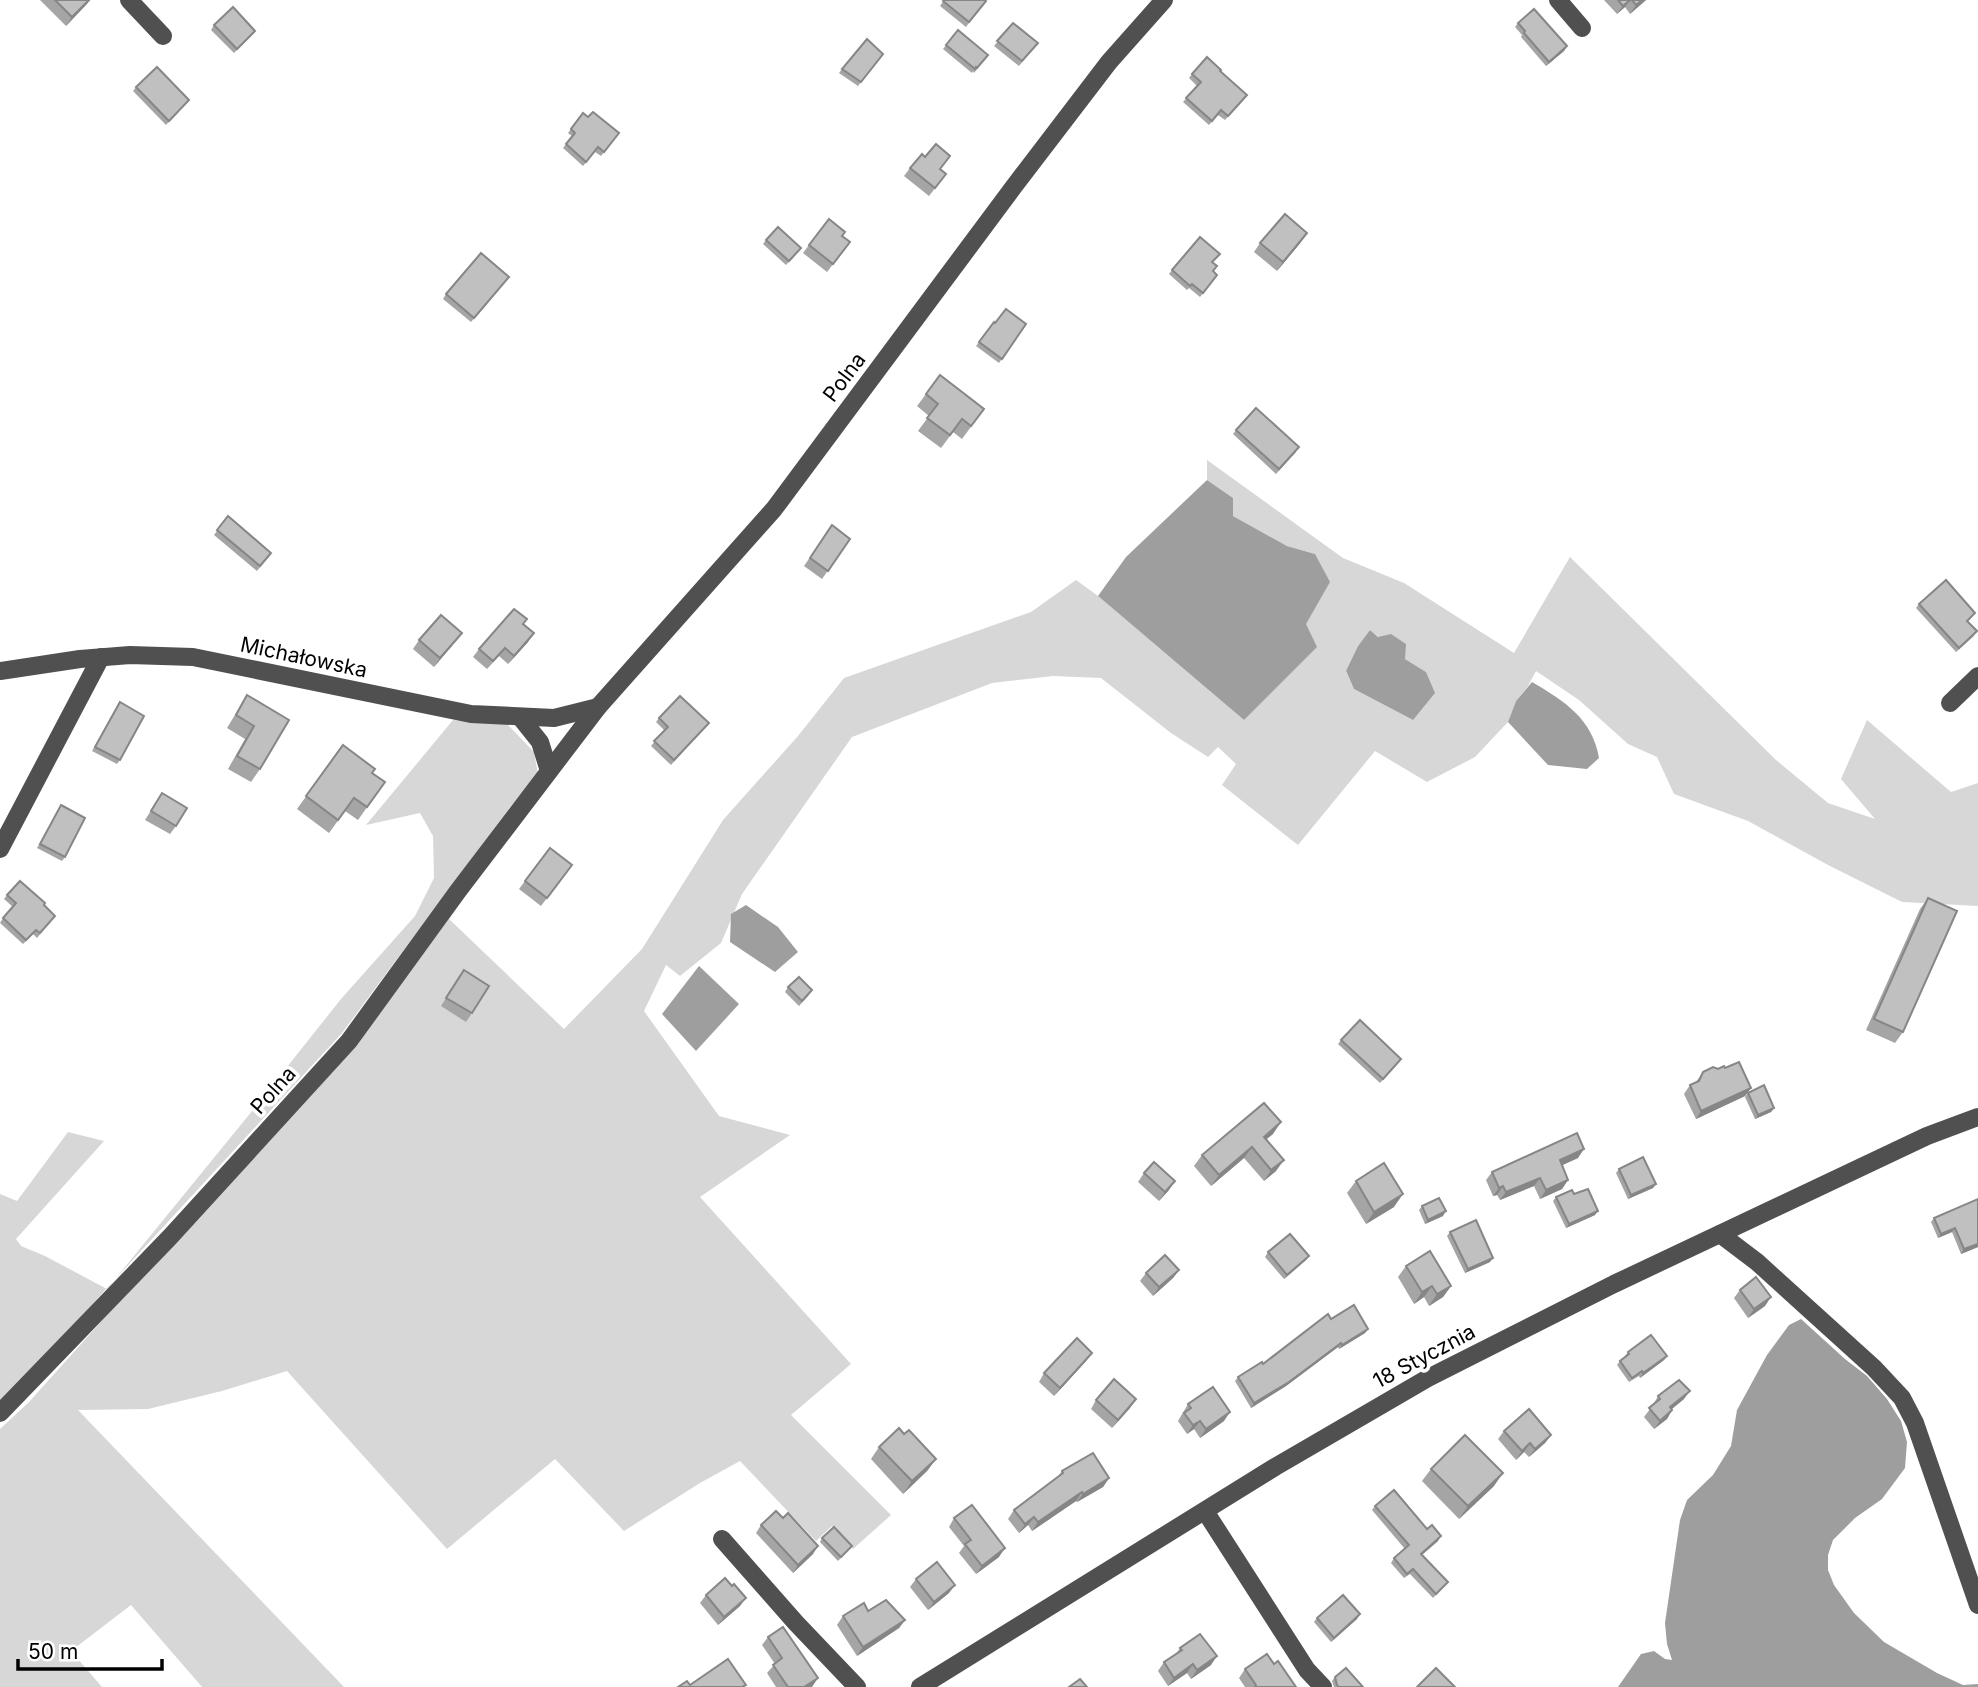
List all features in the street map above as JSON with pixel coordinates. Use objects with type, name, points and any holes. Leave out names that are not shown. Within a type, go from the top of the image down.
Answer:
[{"type":"street","points":[[129,0],[163,36]]},
{"type":"street","name":"Polna","points":[[0,1413],[170,1237],[349,1041],[458,891],[598,707],[774,509],[1109,62],[1164,0]]},
{"type":"street","points":[[1558,0],[1582,28]]},
{"type":"street","points":[[0,849],[101,657]]},
{"type":"street","name":"Michałowska","points":[[0,671],[101,657],[193,657],[471,714],[554,718],[598,707]]},
{"type":"street","points":[[1950,703],[1978,676]]},
{"type":"street","points":[[520,717],[540,742],[549,771]]},
{"type":"street","name":"18 Stycznia","points":[[920,1687],[1275,1467],[1427,1378],[1614,1284],[1927,1136],[1978,1116]]},
{"type":"street","points":[[1720,1234],[1757,1262],[1865,1359],[1902,1398],[1915,1423],[1978,1605]]},
{"type":"street","points":[[1205,1511],[1307,1671],[1323,1687]]},
{"type":"street","points":[[722,1539],[857,1687]]},
{"type":"shaded area","points":[[1207,460],[1343,558],[1404,583],[1514,653],[1570,557],[1776,760],[1828,803],[1875,819],[1841,779],[1867,720],[1951,792],[1978,783],[1978,906],[1902,902],[1748,821],[1674,794],[1657,757],[1628,744],[1579,700],[1536,671],[1516,701],[1508,722],[1475,757],[1427,782],[1375,751],[1298,845],[1222,785],[1236,764],[1218,747],[1208,757],[1171,733],[1101,678],[1053,676],[992,683],[852,737],[742,894],[721,943],[680,976],[666,965],[644,1011],[719,1116],[790,1135],[700,1197],[851,1364],[791,1415],[891,1515],[853,1549],[832,1526],[816,1541],[740,1461],[624,1531],[555,1459],[447,1549],[287,1371],[222,1391],[148,1409],[78,1410],[344,1687],[202,1687],[131,1605],[71,1651],[102,1687],[0,1687],[0,1429],[29,1402],[354,1048],[449,919],[564,1029],[642,949],[723,820],[798,736],[844,678],[1031,612],[1076,580],[1244,720],[1306,624],[1315,554],[1287,546],[1233,516],[1233,498],[1207,480]],"holes":[[[1370,630],[1405,659],[1426,672],[1413,720],[1354,689],[1346,672],[1358,646]]]},
{"type":"shaded area","points":[[1207,480],[1233,498],[1233,516],[1287,546],[1315,554],[1330,582],[1306,624],[1317,647],[1244,720],[1098,596],[1126,557]]},
{"type":"shaded area","points":[[1370,630],[1378,637],[1391,634],[1406,644],[1405,659],[1426,672],[1435,693],[1413,720],[1354,689],[1346,671],[1358,646]]},
{"type":"shaded area","points":[[1532,682],[1575,712],[1590,732],[1599,758],[1587,769],[1548,765],[1508,722],[1516,701]]},
{"type":"shaded area","points":[[453,720],[507,724],[534,752],[538,774],[507,811],[342,1033],[115,1280],[341,999],[415,916],[434,878],[433,836],[420,813],[366,825]]},
{"type":"shaded area","points":[[746,905],[778,927],[798,952],[775,972],[730,942],[731,914]]},
{"type":"shaded area","points":[[699,966],[739,1004],[696,1051],[662,1014]]},
{"type":"shaded area","points":[[68,1132],[104,1141],[16,1239],[21,1246],[106,1289],[15,1391],[0,1404],[0,1194],[17,1201]]},
{"type":"shaded area","points":[[1801,1319],[1867,1376],[1887,1399],[1901,1421],[1907,1442],[1905,1468],[1882,1499],[1855,1518],[1833,1540],[1828,1555],[1828,1570],[1834,1585],[1854,1613],[1884,1642],[1937,1673],[1963,1685],[1978,1684],[1978,1687],[1618,1687],[1641,1654],[1654,1651],[1665,1659],[1672,1660],[1665,1623],[1680,1520],[1687,1500],[1713,1475],[1731,1446],[1737,1410],[1767,1355],[1789,1325]]},
{"type":"building","points":[[55,0],[89,0],[72,17]]},
{"type":"building","points":[[944,0],[985,0],[986,1],[969,22]]},
{"type":"building","points":[[1618,0],[1630,0],[1623,6]]},
{"type":"building","points":[[233,7],[255,31],[237,49],[214,25]]},
{"type":"building","points":[[1534,9],[1567,46],[1549,62],[1518,23]]},
{"type":"building","points":[[1013,23],[1038,43],[1022,61],[997,41]]},
{"type":"building","points":[[958,30],[988,55],[975,69],[946,45]]},
{"type":"building","points":[[867,39],[883,54],[861,82],[842,69]]},
{"type":"building","points":[[1207,57],[1247,95],[1228,116],[1221,110],[1212,121],[1186,98],[1201,82],[1192,74]]},
{"type":"building","points":[[157,67],[189,100],[169,121],[136,87]]},
{"type":"building","points":[[593,112],[619,133],[604,152],[598,147],[586,162],[566,144],[575,133],[571,129],[583,113],[588,117]]},
{"type":"building","points":[[936,144],[950,156],[940,169],[946,174],[935,188],[910,168],[922,154],[925,157]]},
{"type":"building","points":[[1285,214],[1307,233],[1283,262],[1260,243]]},
{"type":"building","points":[[829,219],[845,232],[842,236],[850,242],[833,264],[809,245]]},
{"type":"building","points":[[778,227],[801,248],[789,261],[766,240]]},
{"type":"building","points":[[1200,237],[1220,254],[1212,262],[1217,266],[1213,271],[1217,275],[1203,293],[1192,284],[1190,286],[1172,270]]},
{"type":"building","points":[[481,253],[509,277],[474,318],[446,294]]},
{"type":"building","points":[[1006,309],[1026,324],[1002,359],[979,342]]},
{"type":"building","points":[[940,375],[984,409],[971,426],[962,419],[950,435],[927,418],[938,404],[926,394]]},
{"type":"building","points":[[1256,408],[1299,447],[1279,469],[1236,430]]},
{"type":"building","points":[[228,516],[271,553],[260,566],[217,530]]},
{"type":"building","points":[[832,525],[850,539],[828,571],[810,558]]},
{"type":"building","points":[[1946,580],[1975,613],[1967,621],[1977,631],[1959,648],[1919,604]]},
{"type":"building","points":[[514,609],[527,619],[523,624],[534,633],[514,656],[505,648],[493,661],[479,649]]},
{"type":"building","points":[[441,615],[462,633],[440,658],[419,640]]},
{"type":"building","points":[[247,695],[289,720],[260,769],[237,756],[254,726],[236,715]]},
{"type":"building","points":[[680,696],[709,723],[674,760],[654,741],[668,727],[659,718]]},
{"type":"building","points":[[120,702],[144,716],[120,760],[95,747]]},
{"type":"building","points":[[343,745],[375,769],[372,773],[385,782],[367,807],[354,798],[338,820],[306,796]]},
{"type":"building","points":[[162,793],[187,808],[176,826],[151,811]]},
{"type":"building","points":[[61,805],[85,818],[65,857],[40,844]]},
{"type":"building","points":[[550,848],[572,865],[547,898],[525,881]]},
{"type":"building","points":[[20,881],[45,903],[55,916],[40,933],[36,930],[26,940],[3,918],[16,903],[7,895]]},
{"type":"building","points":[[1928,898],[1957,911],[1903,1032],[1874,1019]]},
{"type":"building","points":[[464,970],[489,986],[472,1013],[446,998]]},
{"type":"building","points":[[799,977],[812,990],[802,1001],[788,987]]},
{"type":"building","points":[[1360,1020],[1401,1059],[1383,1079],[1341,1040]]},
{"type":"building","points":[[1739,1062],[1751,1088],[1701,1111],[1690,1085],[1699,1081],[1703,1072],[1713,1067],[1725,1068]]},
{"type":"building","points":[[1764,1085],[1774,1108],[1758,1115],[1748,1093]]},
{"type":"building","points":[[1264,1103],[1281,1122],[1264,1137],[1284,1160],[1271,1170],[1252,1147],[1219,1175],[1202,1155]]},
{"type":"building","points":[[1577,1133],[1584,1149],[1560,1160],[1568,1180],[1546,1190],[1540,1178],[1506,1192],[1503,1186],[1499,1188],[1492,1172]]},
{"type":"building","points":[[1643,1157],[1656,1184],[1631,1195],[1619,1169]]},
{"type":"building","points":[[1154,1162],[1175,1181],[1165,1192],[1144,1173]]},
{"type":"building","points":[[1384,1163],[1403,1194],[1374,1212],[1356,1181]]},
{"type":"building","points":[[1588,1189],[1598,1211],[1569,1224],[1556,1197],[1572,1190],[1574,1194]]},
{"type":"building","points":[[1439,1198],[1446,1211],[1428,1220],[1422,1206]]},
{"type":"building","points":[[1978,1199],[1978,1244],[1964,1249],[1955,1228],[1941,1234],[1934,1218]]},
{"type":"building","points":[[1476,1220],[1493,1258],[1468,1269],[1450,1232]]},
{"type":"building","points":[[1290,1234],[1309,1256],[1287,1275],[1268,1252]]},
{"type":"building","points":[[1430,1251],[1451,1286],[1437,1294],[1432,1286],[1422,1292],[1406,1266]]},
{"type":"building","points":[[1165,1255],[1179,1270],[1159,1287],[1146,1273]]},
{"type":"building","points":[[1756,1277],[1771,1297],[1754,1309],[1740,1290]]},
{"type":"building","points":[[1354,1305],[1368,1329],[1342,1345],[1341,1343],[1289,1382],[1254,1403],[1238,1377],[1262,1362],[1263,1364],[1328,1314],[1331,1319]]},
{"type":"building","points":[[1651,1335],[1667,1356],[1632,1378],[1620,1361]]},
{"type":"building","points":[[1077,1338],[1092,1353],[1060,1388],[1044,1373]]},
{"type":"building","points":[[1114,1379],[1136,1399],[1118,1420],[1096,1400]]},
{"type":"building","points":[[1679,1380],[1690,1391],[1670,1407],[1672,1410],[1660,1421],[1649,1408],[1660,1399],[1658,1396]]},
{"type":"building","points":[[1213,1387],[1230,1412],[1206,1429],[1200,1421],[1193,1425],[1184,1413],[1191,1408],[1188,1404]]},
{"type":"building","points":[[1529,1409],[1551,1435],[1535,1449],[1530,1443],[1522,1451],[1504,1431]]},
{"type":"building","points":[[899,1428],[904,1434],[909,1430],[936,1459],[912,1481],[879,1447]]},
{"type":"building","points":[[1465,1435],[1503,1473],[1468,1506],[1431,1469]]},
{"type":"building","points":[[1093,1453],[1109,1478],[1083,1494],[1082,1492],[1038,1522],[1034,1517],[1025,1524],[1014,1510],[1063,1473],[1062,1471]]},
{"type":"building","points":[[1394,1490],[1427,1529],[1432,1525],[1441,1536],[1421,1554],[1448,1582],[1436,1594],[1413,1569],[1407,1574],[1394,1558],[1409,1545],[1375,1506]]},
{"type":"building","points":[[972,1505],[1005,1548],[982,1566],[965,1544],[971,1540],[954,1518]]},
{"type":"building","points":[[776,1511],[783,1518],[788,1513],[818,1546],[798,1565],[761,1525]]},
{"type":"building","points":[[834,1527],[852,1546],[841,1557],[822,1538]]},
{"type":"building","points":[[937,1562],[955,1585],[934,1602],[916,1579]]},
{"type":"building","points":[[725,1578],[746,1598],[724,1617],[706,1595]]},
{"type":"building","points":[[1343,1595],[1360,1614],[1334,1638],[1317,1618]]},
{"type":"building","points":[[886,1600],[905,1620],[863,1647],[843,1616],[864,1603],[868,1611]]},
{"type":"building","points":[[783,1627],[818,1678],[804,1687],[788,1687],[773,1665],[782,1658],[768,1637]]},
{"type":"building","points":[[1200,1634],[1217,1656],[1197,1670],[1193,1664],[1174,1678],[1164,1662]]},
{"type":"building","points":[[1267,1654],[1274,1664],[1278,1661],[1296,1687],[1255,1687],[1245,1669]]},
{"type":"building","points":[[728,1659],[746,1685],[678,1687],[687,1681],[690,1685]]},
{"type":"building","points":[[1346,1668],[1363,1687],[1337,1685],[1335,1677]]},
{"type":"building","points":[[1436,1668],[1455,1687],[1417,1687]]},
{"type":"building","points":[[1080,1679],[1087,1687],[1069,1687]]}]
